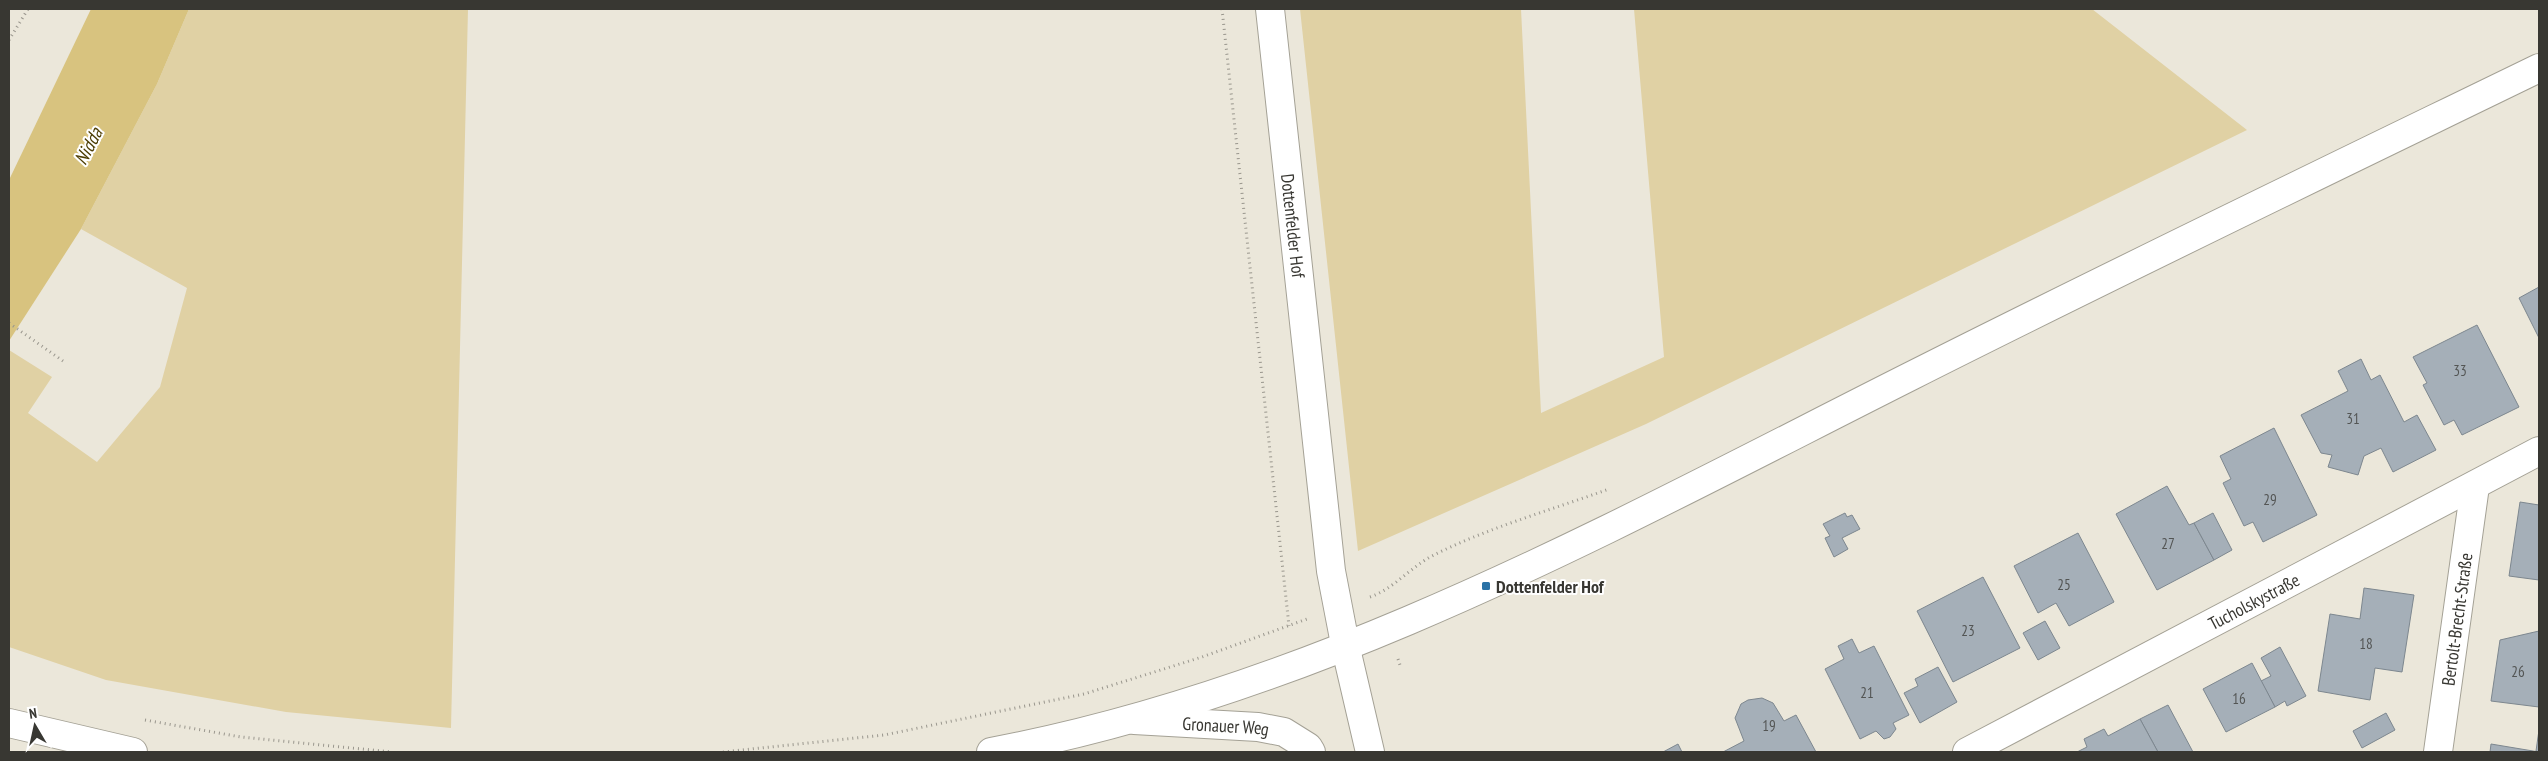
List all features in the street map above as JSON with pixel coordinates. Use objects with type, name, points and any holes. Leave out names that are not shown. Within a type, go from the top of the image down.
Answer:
[{"type":"street","name":"Dottenfelder Hof","points":[[1270,9],[1331,571],[1346,648]]},
{"type":"street","points":[[991,752],[1046,742],[1134,720],[1237,688],[1346,648],[1589,538],[1750,460],[1918,373],[2539,68]]},
{"type":"street","name":"Tucholskystraße","points":[[1967,752],[2539,451]]},
{"type":"street","name":"Bertolt-Brecht-Straße","points":[[2438,752],[2475,486]]},
{"type":"street","points":[[1346,648],[1370,752]]},
{"type":"street","name":"Gronauer Weg","points":[[1134,720],[1258,726],[1284,732],[1308,747],[1311,752]]},
{"type":"street","points":[[9,724],[133,752]]},
{"type":"path","points":[[9,40],[28,9]]},
{"type":"path","points":[[723,752],[884,734],[1084,694],[1202,657],[1289,626],[1222,9]]},
{"type":"path","points":[[9,323],[63,361]]},
{"type":"path","points":[[139,718],[240,737],[392,752]]},
{"type":"shaded area","points":[[189,9],[468,9],[451,728],[286,712],[106,680],[9,647],[9,350],[52,377],[28,413],[97,462],[160,387],[187,288],[81,229],[157,84]]},
{"type":"shaded area","points":[[1300,9],[1521,9],[1541,413],[1664,357],[1634,9],[2092,9],[2247,130],[1646,424],[1358,551]]},
{"type":"water","name":"Nidda","points":[[91,9],[189,9],[157,84],[81,229],[9,341],[9,180]]},
{"type":"building","points":[[2539,287],[2539,338],[2519,298]]},
{"type":"building","points":[[2477,325],[2519,407],[2462,435],[2454,420],[2444,425],[2423,385],[2427,383],[2413,357]]},
{"type":"building","points":[[2361,359],[2371,380],[2380,375],[2404,422],[2417,415],[2436,450],[2393,472],[2381,448],[2364,456],[2358,475],[2328,467],[2332,455],[2321,453],[2301,415],[2348,391],[2338,371]]},
{"type":"building","points":[[2274,428],[2317,515],[2263,542],[2253,522],[2244,526],[2223,483],[2231,479],[2220,456]]},
{"type":"building","points":[[2167,486],[2189,525],[2194,523],[2214,560],[2157,590],[2116,514]]},
{"type":"building","points":[[2520,502],[2539,505],[2539,580],[2509,576]]},
{"type":"building","points":[[1845,513],[1847,517],[1852,515],[1860,529],[1842,538],[1848,549],[1834,557],[1825,538],[1830,536],[1823,524]]},
{"type":"building","points":[[2213,513],[2232,550],[2214,560],[2194,523]]},
{"type":"building","points":[[2078,533],[2114,602],[2069,626],[2056,603],[2038,613],[2014,566]]},
{"type":"building","points":[[1983,577],[2020,648],[1953,682],[1917,611]]},
{"type":"building","points":[[2364,588],[2414,595],[2402,672],[2375,668],[2370,700],[2318,691],[2330,614],[2360,619]]},
{"type":"building","points":[[2045,621],[2060,648],[2038,660],[2023,633]]},
{"type":"building","points":[[2539,631],[2539,707],[2491,701],[2500,640]]},
{"type":"building","points":[[1852,639],[1859,653],[1874,646],[1909,715],[1893,723],[1896,729],[1890,737],[1884,739],[1876,731],[1860,739],[1825,669],[1844,659],[1838,646]]},
{"type":"building","points":[[2280,647],[2306,696],[2287,706],[2285,701],[2275,707],[2261,681],[2271,676],[2261,658]]},
{"type":"building","points":[[2252,663],[2275,707],[2226,732],[2203,689]]},
{"type":"building","points":[[1938,667],[1957,702],[1920,723],[1904,693],[1918,686],[1915,679]]},
{"type":"building","points":[[1762,698],[1773,703],[1784,721],[1796,715],[1816,752],[1723,752],[1744,741],[1735,718],[1741,704],[1748,700]]},
{"type":"building","points":[[2168,705],[2193,752],[2158,752],[2140,719]]},
{"type":"building","points":[[2386,713],[2395,730],[2362,748],[2353,731]]},
{"type":"building","points":[[2140,719],[2158,752],[2077,752],[2087,747],[2084,739],[2104,729],[2108,736]]},
{"type":"building","points":[[2539,730],[2539,752],[2536,751]]},
{"type":"building","points":[[1678,744],[1682,752],[1663,752]]},
{"type":"building","points":[[2491,744],[2539,752],[2490,752]]},
{"type":"place","name":"Dottenfelder Hof","points":[[1486,586]]}]
